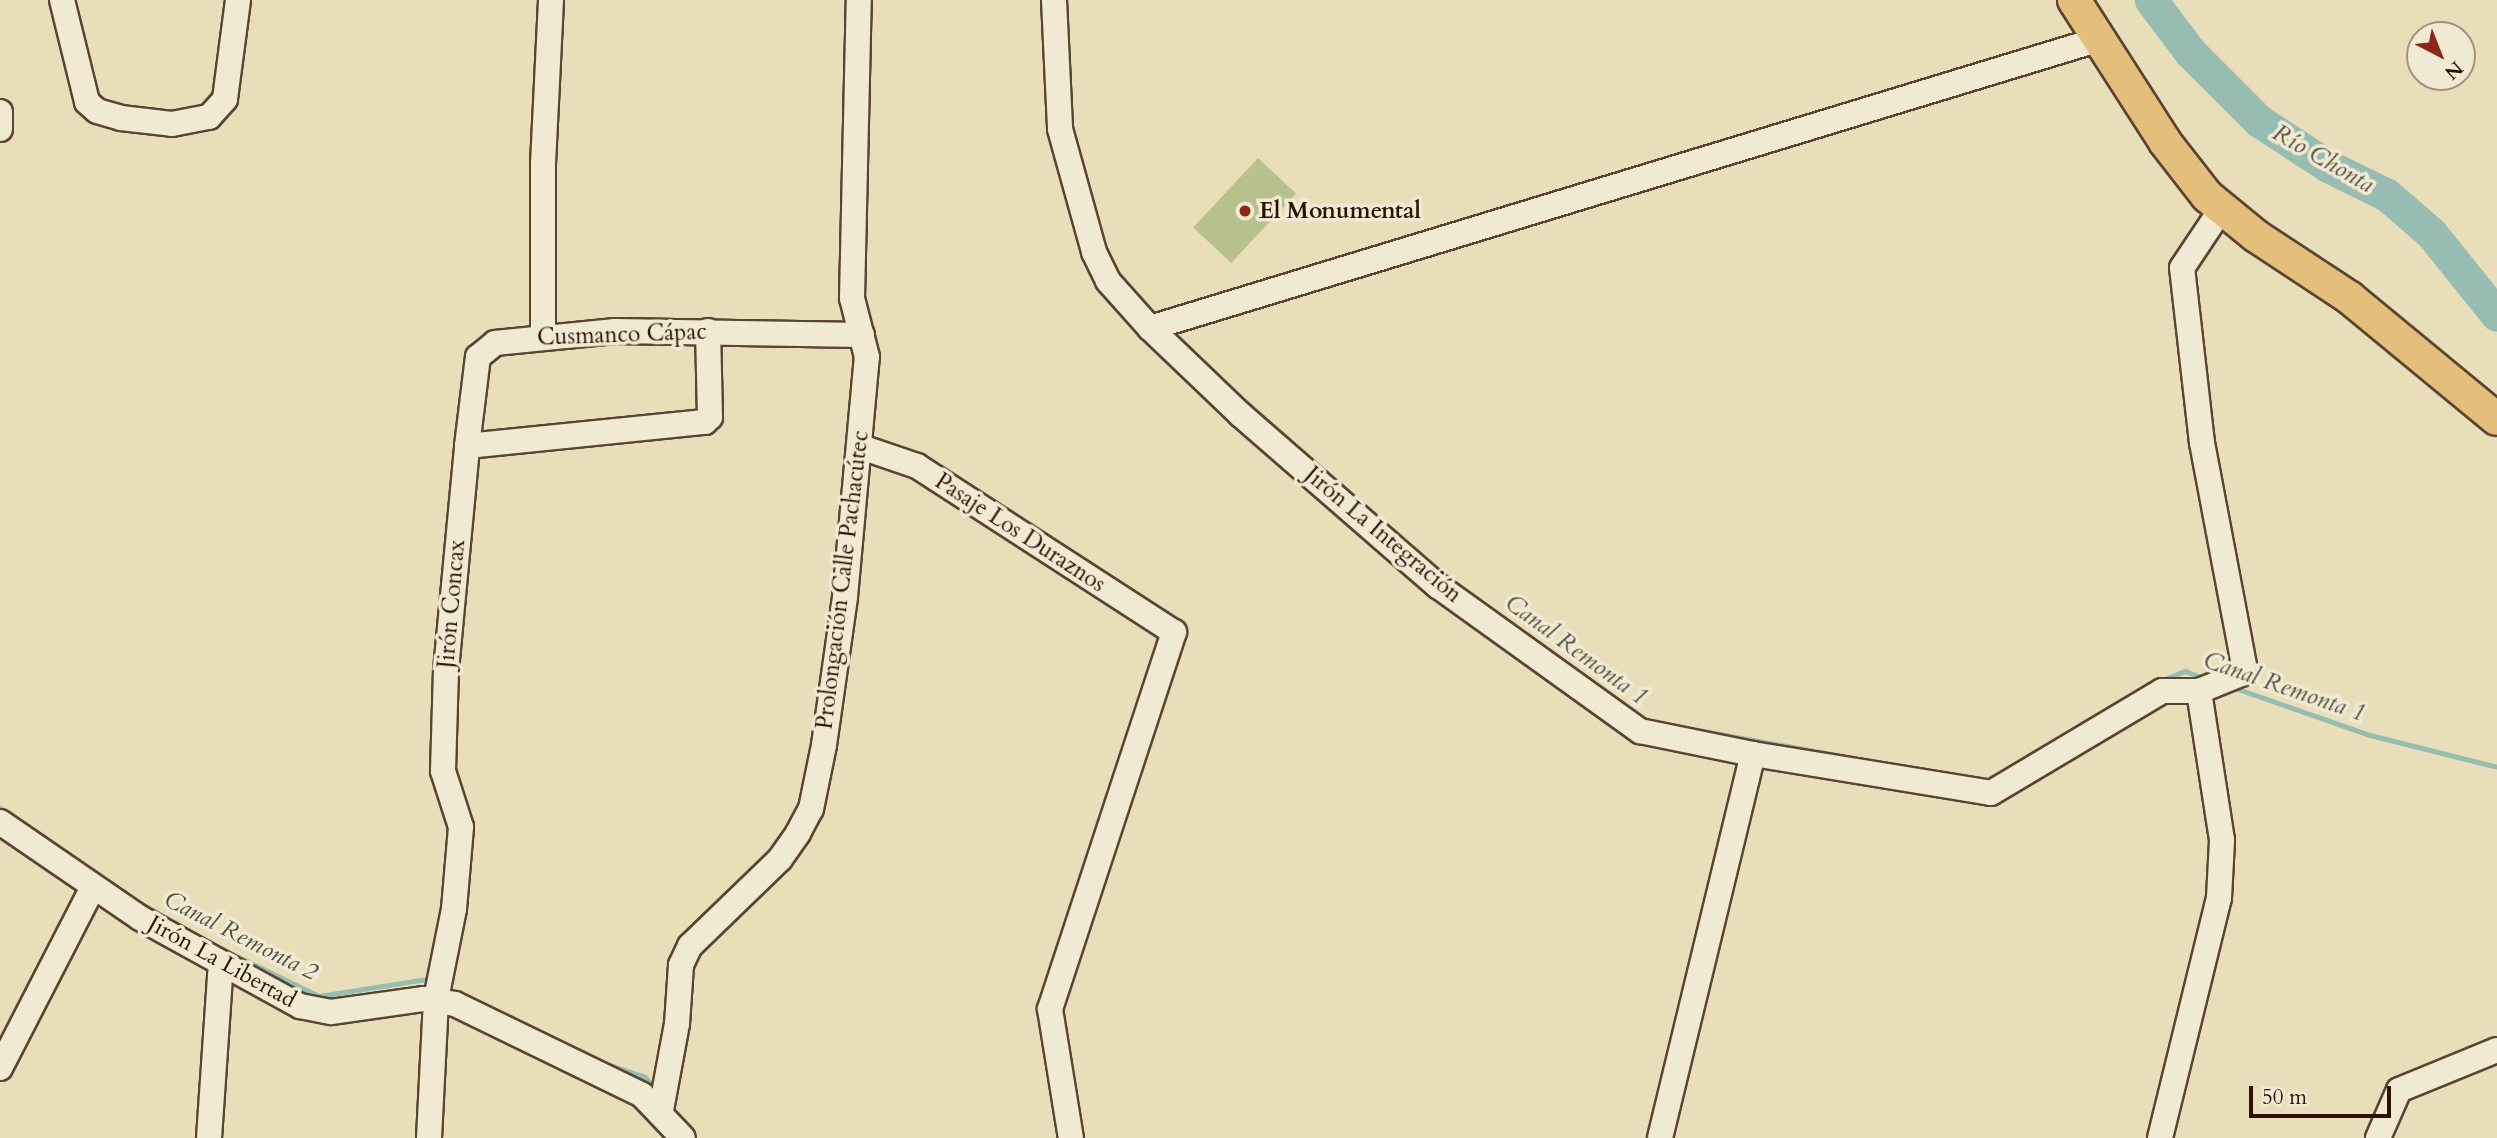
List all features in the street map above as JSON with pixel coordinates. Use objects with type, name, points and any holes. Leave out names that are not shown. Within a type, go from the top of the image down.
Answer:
[{"type":"main road","points":[[2074,0],[2097,40],[2165,142],[2222,208],[2350,298],[2497,419]]},
{"type":"street","points":[[62,0],[87,102],[97,111],[121,118],[172,124],[209,117],[226,99],[238,0]]},
{"type":"street","points":[[542,336],[543,164],[551,0]]},
{"type":"street","name":"Prolongación Calle Pachacútec","points":[[661,1110],[677,1024],[681,965],[690,946],[780,859],[811,809],[845,597],[867,357],[852,298],[859,0]]},
{"type":"street","name":"Jirón La Integración","points":[[1054,0],[1060,129],[1094,252],[1108,281],[1150,328],[1241,415],[1438,586],[1640,731],[1753,754],[1991,793],[2162,691],[2199,691],[2231,681],[2241,674],[2244,665],[2202,443],[2182,268],[2222,208]]},
{"type":"street","points":[[1150,328],[2097,40]]},
{"type":"street","points":[[0,111],[0,129]]},
{"type":"street","points":[[467,446],[708,420],[708,331]]},
{"type":"street","name":"Cusmanco Cápac","points":[[467,446],[478,357],[495,343],[542,336],[708,331],[862,335]]},
{"type":"street","name":"Jirón Concax","points":[[429,1138],[436,999],[454,909],[461,827],[443,771],[446,670],[467,446]]},
{"type":"street","name":"Pasaje Los Duraznos","points":[[860,447],[917,466],[1174,632],[1050,1009],[1071,1138]]},
{"type":"street","points":[[2160,1138],[2219,898],[2222,840],[2199,691]]},
{"type":"street","points":[[1660,1138],[1753,754]]},
{"type":"street","name":"Jirón La Libertad","points":[[0,822],[93,887],[221,964],[317,1012],[436,999]]},
{"type":"street","points":[[0,1068],[93,887]]},
{"type":"street","points":[[209,1138],[221,964]]},
{"type":"street","points":[[436,999],[642,1095],[661,1110],[683,1138]]},
{"type":"street","points":[[2378,1138],[2399,1090],[2497,1050]]},
{"type":"green space","name":"El Monumental","points":[[1258,158],[1296,193],[1231,263],[1193,227]]},
{"type":"waterway","name":"Río Chonta","points":[[2151,0],[2191,53],[2259,121],[2328,166],[2387,195],[2431,233],[2497,315]]},
{"type":"waterway","name":"Canal Remonta 1","points":[[1231,389],[1294,445]]},
{"type":"waterway","name":"Canal Remonta 1","points":[[2160,681],[2185,671],[2206,679]]},
{"type":"waterway","name":"Canal Remonta 1","points":[[2102,713],[2147,686]]},
{"type":"waterway","name":"Canal Remonta 1","points":[[2232,687],[2370,735],[2497,767]]},
{"type":"waterway","name":"Canal Remonta 1","points":[[1670,725],[1870,761]]},
{"type":"waterway","name":"Canal Remonta 2","points":[[0,808],[71,856]]},
{"type":"waterway","name":"Canal Remonta 2","points":[[140,903],[186,929]]},
{"type":"waterway","name":"Canal Remonta 2","points":[[222,949],[319,996],[426,979],[434,983]]},
{"type":"waterway","name":"Canal Remonta 2","points":[[601,1062],[645,1077],[656,1090]]},
{"type":"place","name":"El Monumental","points":[[1245,211]]}]
